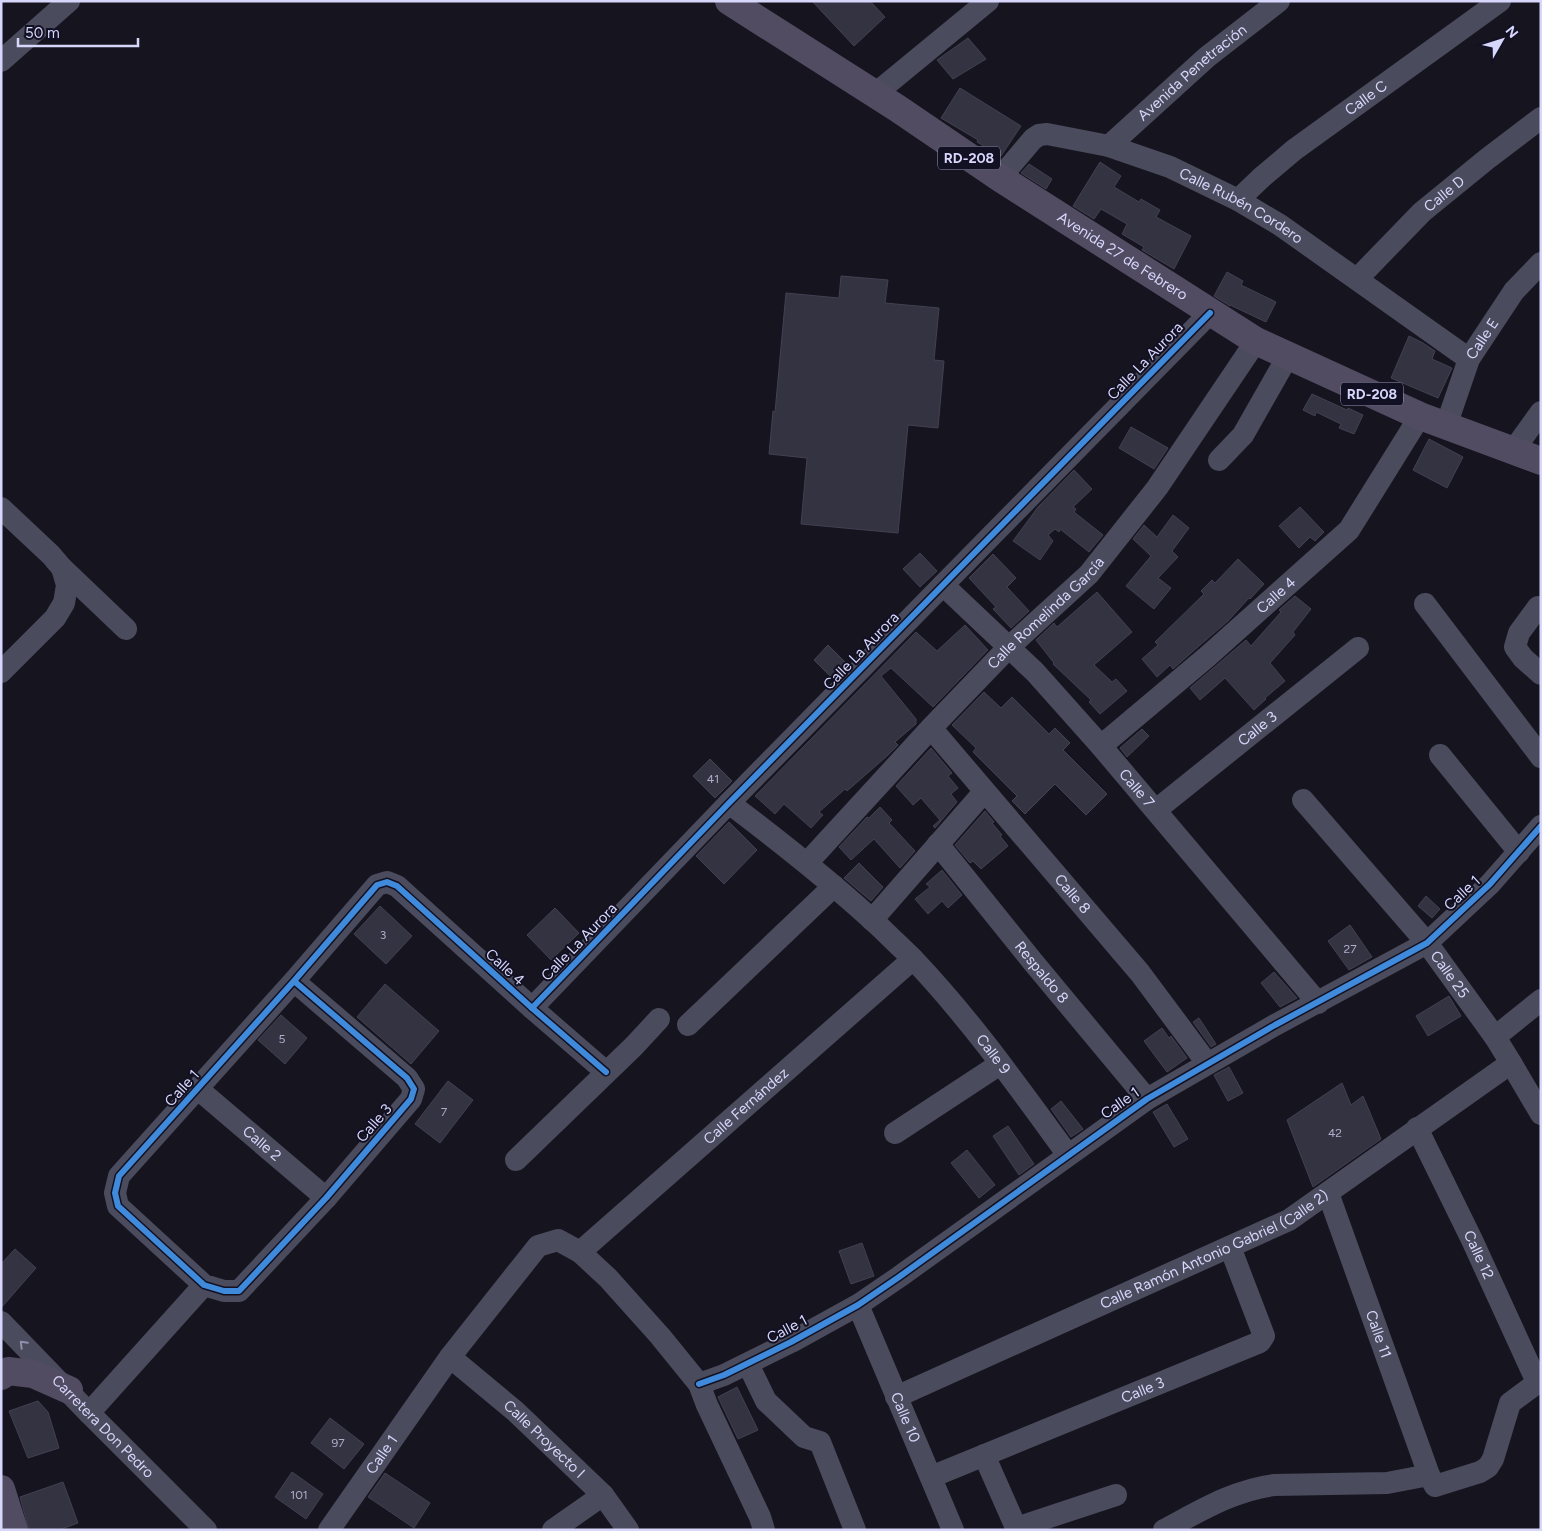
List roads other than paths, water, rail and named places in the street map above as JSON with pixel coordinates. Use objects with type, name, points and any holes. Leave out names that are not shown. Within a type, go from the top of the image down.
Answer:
[{"type":"main road","name":"Avenida 27 de Febrero","points":[[729,1],[875,94],[1000,178],[1256,341],[1420,416],[1541,461]]},
{"type":"main road","points":[[3,1373],[33,1374],[69,1390]]},
{"type":"main road","points":[[1,1489],[14,1530]]},
{"type":"street","points":[[1,61],[69,1]]},
{"type":"street","points":[[875,94],[988,1]]},
{"type":"street","name":"Avenida Penetración","points":[[1109,146],[1207,57],[1279,1]]},
{"type":"street","name":"Calle C","points":[[1238,200],[1294,150],[1500,1]]},
{"type":"street","name":"Calle D","points":[[1357,279],[1422,212],[1541,118]]},
{"type":"street","name":"Calle Rubén Cordero","points":[[1000,178],[1033,139],[1039,135],[1047,134],[1109,146],[1170,167],[1238,200],[1280,225],[1469,359]]},
{"type":"street","name":"Calle E","points":[[1446,426],[1469,359],[1514,291],[1541,263]]},
{"type":"street","name":"Calle La Aurora","points":[[532,1008],[729,803],[1210,313]]},
{"type":"street","name":"Calle Romelinda García","points":[[807,862],[1008,648],[1074,588],[1100,561],[1157,488],[1256,341]]},
{"type":"street","points":[[1219,460],[1243,435],[1288,356]]},
{"type":"street","points":[[1513,451],[1541,412]]},
{"type":"street","name":"Calle 4","points":[[1101,746],[1208,656],[1349,530],[1420,416]]},
{"type":"street","points":[[1,508],[51,555],[65,577],[126,629]]},
{"type":"street","points":[[1,672],[55,618],[64,603],[65,577]]},
{"type":"street","name":"Calle 7","points":[[943,586],[1035,672],[1156,810],[1318,1003]]},
{"type":"street","points":[[1425,604],[1541,757]]},
{"type":"street","points":[[1538,607],[1519,633],[1515,647],[1523,658],[1541,674]]},
{"type":"street","name":"Calle 3","points":[[1156,810],[1358,648]]},
{"type":"street","name":"Calle 8","points":[[931,728],[1140,973],[1207,1064]]},
{"type":"street","points":[[1440,755],[1519,852]]},
{"type":"street","points":[[729,803],[807,862],[872,920],[984,792]]},
{"type":"street","name":"Calle 25","points":[[1303,800],[1427,943],[1495,1037],[1541,1114]]},
{"type":"street","name":"Calle 1","points":[[329,1530],[450,1358],[538,1246],[558,1240],[580,1252],[608,1278],[660,1336],[699,1384],[724,1375],[858,1305],[1147,1099],[1427,943],[1490,884],[1541,826]]},
{"type":"street","name":"Respaldo 8","points":[[938,844],[1147,1099]]},
{"type":"street","name":"Calle 4","points":[[387,882],[397,886],[606,1072]]},
{"type":"street","name":"Calle 1","points":[[239,1291],[224,1291],[204,1285],[118,1206],[114,1193],[119,1176],[294,981],[377,885],[387,882]]},
{"type":"street","points":[[688,1025],[834,886]]},
{"type":"street","name":"Calle 9","points":[[872,920],[913,958],[950,1001],[1068,1155]]},
{"type":"street","name":"Calle Fernández","points":[[580,1252],[913,958]]},
{"type":"street","name":"Calle 3","points":[[239,1291],[326,1198],[411,1099],[414,1088],[407,1078],[294,981]]},
{"type":"street","points":[[1495,1037],[1541,1000]]},
{"type":"street","points":[[516,1160],[634,1046],[659,1019]]},
{"type":"street","name":"Calle Ramón Antonio Gabriel (Calle 2)","points":[[896,1397],[1289,1220],[1511,1063]]},
{"type":"street","points":[[895,1133],[1000,1064]]},
{"type":"street","name":"Calle 2","points":[[198,1089],[326,1198]]},
{"type":"street","name":"Calle 12","points":[[1417,1128],[1539,1381]]},
{"type":"street","name":"Calle 11","points":[[1328,1193],[1429,1476]]},
{"type":"street","name":"Calle 3","points":[[930,1477],[1260,1342],[1264,1336],[1230,1247]]},
{"type":"street","points":[[90,1413],[204,1285]]},
{"type":"street","name":"Calle 10","points":[[858,1305],[953,1530]]},
{"type":"street","name":"Carretera Don Pedro","points":[[1,1322],[206,1530]]},
{"type":"street","name":"Calle Proyecto I","points":[[450,1358],[515,1411],[603,1495],[628,1530]]},
{"type":"street","points":[[748,1364],[766,1401],[804,1437],[820,1442],[855,1530]]},
{"type":"street","points":[[1164,1530],[1221,1500],[1256,1487],[1388,1483],[1429,1476],[1436,1487],[1484,1470],[1493,1459],[1510,1403],[1539,1381]]},
{"type":"street","points":[[699,1384],[760,1517],[764,1530]]},
{"type":"street","points":[[984,1455],[1014,1523],[1019,1527],[1116,1495]]},
{"type":"street","points":[[553,1530],[603,1495]]}]
